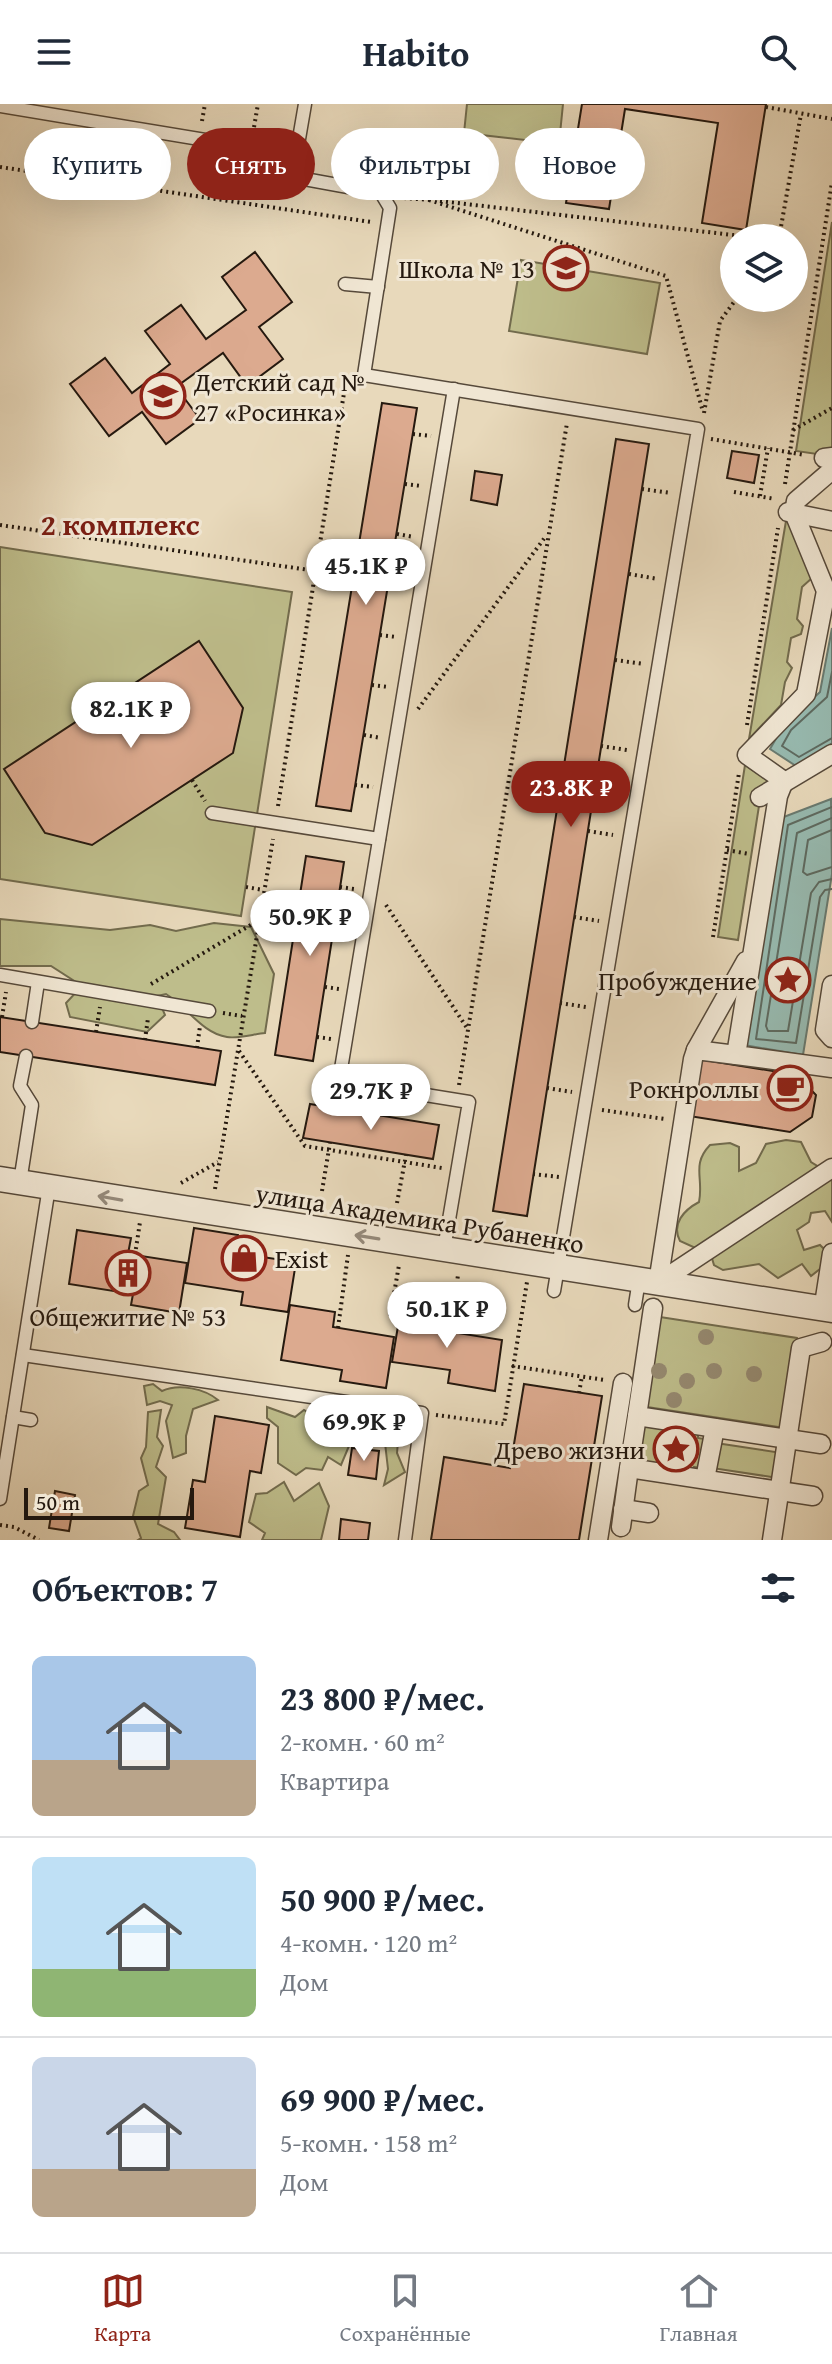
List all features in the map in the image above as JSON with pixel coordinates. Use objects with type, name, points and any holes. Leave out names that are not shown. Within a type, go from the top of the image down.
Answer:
[{"type":"street","points":[[790,505],[829,462]]},
{"type":"street","points":[[790,505],[832,521]]},
{"type":"street","points":[[784,781],[747,755],[806,694],[826,591],[790,505]]},
{"type":"street","points":[[760,797],[832,754]]},
{"type":"street","points":[[736,1055],[753,948],[760,856],[784,781]]},
{"type":"street","points":[[648,1281],[696,1050],[753,948]]},
{"type":"street","points":[[832,985],[825,1030],[832,1038]]},
{"type":"street","points":[[696,1050],[832,1068]]},
{"type":"street","points":[[648,1281],[832,1168]]},
{"type":"street","name":"улица Академика Рубаненко","points":[[10,1180],[453,1251],[556,1279],[648,1281],[823,1323]]},
{"type":"street","points":[[772,1540],[801,1348],[823,1323],[832,1253]]},
{"type":"street","points":[[644,1307],[637,1416],[622,1518],[649,1513]]},
{"type":"street","points":[[598,1540],[623,1383]]},
{"type":"street","points":[[637,1416],[821,1444]]},
{"type":"street","points":[[705,1479],[715,1428]]},
{"type":"street","points":[[629,1468],[813,1496]]},
{"type":"lane","points":[[301,128],[305,104]]},
{"type":"lane","points":[[0,106],[187,137]]},
{"type":"lane","points":[[387,200],[389,225],[364,375],[698,429],[556,1279]]},
{"type":"lane","points":[[345,284],[378,287]]},
{"type":"lane","points":[[453,1251],[457,1170],[469,1102],[339,1081],[454,389]]},
{"type":"lane","points":[[212,813],[379,839]]},
{"type":"lane","points":[[5,976],[209,1011]]},
{"type":"lane","points":[[32,1022],[38,982]]},
{"type":"lane","points":[[10,1180],[32,1105],[20,1086],[26,1056]]},
{"type":"lane","points":[[0,1499],[49,1187]]},
{"type":"lane","points":[[644,1307],[648,1281]]},
{"type":"lane","points":[[23,1355],[422,1413],[405,1540]]},
{"type":"lane","points":[[13,1417],[31,1420]]},
{"type":"path","points":[[254,128],[258,104]]},
{"type":"path","points":[[766,107],[832,119]]},
{"type":"path","points":[[781,224],[801,114]]},
{"type":"path","points":[[0,167],[389,225]]},
{"type":"path","points":[[744,739],[790,505],[789,452],[832,182]]},
{"type":"path","points":[[429,200],[720,234]]},
{"type":"path","points":[[429,200],[666,276],[704,415],[720,321],[727,312]]},
{"type":"path","points":[[214,1192],[344,393],[364,375]]},
{"type":"path","points":[[456,1100],[569,408]]},
{"type":"path","points":[[793,430],[832,408]]},
{"type":"path","points":[[697,437],[768,448],[829,462]]},
{"type":"path","points":[[760,496],[768,448]]},
{"type":"path","points":[[642,489],[687,495]]},
{"type":"path","points":[[734,492],[790,505]]},
{"type":"path","points":[[0,525],[316,571]]},
{"type":"path","points":[[396,740],[549,533]]},
{"type":"path","points":[[629,574],[672,581]]},
{"type":"path","points":[[615,660],[658,667]]},
{"type":"path","points":[[601,746],[644,752]]},
{"type":"path","points":[[713,937],[740,770]]},
{"type":"path","points":[[588,831],[630,837]]},
{"type":"path","points":[[727,850],[760,856]]},
{"type":"path","points":[[372,883],[468,1030]]},
{"type":"path","points":[[246,887],[264,890]]},
{"type":"path","points":[[574,917],[615,923]]},
{"type":"path","points":[[129,997],[259,920]]},
{"type":"path","points":[[2,1017],[5,976]]},
{"type":"path","points":[[96,1032],[102,992]]},
{"type":"path","points":[[560,1003],[601,1009]]},
{"type":"path","points":[[238,1049],[305,1146],[457,1170]]},
{"type":"path","points":[[547,1088],[587,1094]]},
{"type":"path","points":[[584,1108],[683,1122]]},
{"type":"path","points":[[322,1191],[330,1143]]},
{"type":"path","points":[[397,1203],[406,1155]]},
{"type":"path","points":[[175,1186],[219,1161]]},
{"type":"path","points":[[533,1174],[572,1179]]},
{"type":"path","points":[[135,1255],[144,1203]]},
{"type":"path","points":[[338,1328],[351,1235]]},
{"type":"path","points":[[395,1318],[390,1317],[403,1243]]},
{"type":"path","points":[[450,1332],[453,1251]]},
{"type":"path","points":[[422,1413],[504,1424],[527,1281]]},
{"type":"path","points":[[392,1304],[412,1309]]},
{"type":"path","points":[[512,1366],[623,1383]]},
{"type":"path","points":[[579,1393],[582,1376]]},
{"type":"path","points":[[0,1525],[14,1527],[39,1540]]},
{"type":"shaded area","points":[[467,104],[563,104],[561,128],[515,128],[515,139],[499,137],[499,128],[465,128]]},
{"type":"shaded area","points":[[832,222],[832,450],[824,455],[796,451]]},
{"type":"shaded area","points":[[521,260],[660,283],[647,354],[509,331]]},
{"type":"shaded area","points":[[787,515],[812,578],[802,587],[797,619],[803,626],[801,634],[791,638],[787,662],[792,668],[785,682],[781,705],[749,739]]},
{"type":"shaded area","points":[[0,547],[292,592],[241,916],[0,879]]},
{"type":"shaded area","points":[[745,765],[773,784],[761,793],[738,940],[718,937]]},
{"type":"shaded area","points":[[0,919],[110,930],[150,925],[176,931],[214,923],[251,927],[274,974],[265,1033],[236,1037],[218,1035],[166,994],[157,996],[165,1015],[147,1032],[70,1017],[66,1003],[82,986],[51,966],[0,966]]},
{"type":"shaded area","points":[[786,1140],[801,1142],[811,1162],[832,1175],[832,1222],[825,1211],[811,1213],[809,1222],[797,1230],[804,1250],[820,1245],[825,1250],[825,1265],[811,1276],[802,1264],[778,1278],[759,1264],[723,1270],[714,1265],[711,1255],[680,1241],[678,1223],[688,1209],[699,1202],[699,1165],[710,1145],[730,1143],[739,1147],[739,1171],[756,1163],[766,1144]]},
{"type":"shaded area","points":[[660,1317],[797,1338],[799,1343],[785,1428],[647,1407]]},
{"type":"shaded area","points":[[153,1384],[162,1391],[176,1387],[199,1390],[218,1400],[193,1409],[186,1436],[186,1453],[173,1458],[166,1421],[172,1405],[160,1401],[147,1405],[144,1386]]},
{"type":"shaded area","points":[[267,1407],[295,1417],[304,1410],[322,1421],[340,1411],[365,1424],[382,1420],[399,1431],[397,1453],[405,1472],[384,1485],[388,1469],[385,1443],[370,1443],[354,1434],[341,1465],[328,1457],[322,1470],[306,1468],[296,1475],[278,1463],[278,1427],[267,1418]]},
{"type":"shaded area","points":[[161,1410],[157,1437],[163,1446],[156,1467],[166,1477],[158,1524],[174,1532],[180,1540],[138,1540],[141,1538],[133,1516],[139,1491],[148,1485],[141,1458],[146,1447],[148,1412]]},
{"type":"shaded area","points":[[645,1420],[698,1432],[698,1438],[704,1439],[700,1468],[694,1467],[693,1472],[638,1467]]},
{"type":"shaded area","points":[[716,1443],[782,1453],[778,1478],[712,1468]]},
{"type":"shaded area","points":[[284,1482],[294,1501],[319,1483],[329,1506],[321,1540],[262,1540],[265,1533],[249,1522],[256,1494],[267,1493]]},
{"type":"water","points":[[832,628],[832,743],[799,768],[770,749],[784,725],[820,692]]},
{"type":"water","points":[[831,799],[832,874],[803,1055],[744,1045],[781,818]]},
{"type":"building","points":[[582,104],[766,104],[747,224],[720,226],[702,223],[718,123],[625,109],[622,128],[578,128]]},
{"type":"building","points":[[566,200],[610,200],[609,209],[566,203]]},
{"type":"building","points":[[255,252],[292,302],[259,327],[283,359],[247,386],[223,353],[176,387],[200,419],[166,444],[142,412],[109,436],[70,384],[105,358],[132,393],[170,364],[145,331],[181,305],[206,339],[246,310],[222,277]]},
{"type":"building","points":[[382,403],[417,408],[351,811],[316,806]]},
{"type":"building","points":[[616,439],[649,444],[527,1216],[493,1211]]},
{"type":"building","points":[[732,451],[759,455],[754,483],[727,478]]},
{"type":"building","points":[[475,471],[502,475],[497,505],[471,500]]},
{"type":"building","points":[[199,641],[243,708],[233,753],[92,845],[45,833],[4,769]]},
{"type":"building","points":[[306,856],[344,862],[313,1061],[275,1055]]},
{"type":"building","points":[[0,1017],[221,1051],[215,1085],[0,1052]]},
{"type":"building","points":[[698,1059],[797,1075],[816,1095],[812,1117],[790,1132],[689,1116]]},
{"type":"building","points":[[310,1104],[439,1125],[433,1159],[303,1138]]},
{"type":"building","points":[[194,1228],[238,1235],[235,1253],[296,1262],[288,1312],[241,1305],[243,1292],[185,1283]]},
{"type":"building","name":"Общежитие № 53","points":[[77,1230],[131,1238],[128,1254],[187,1263],[179,1313],[131,1305],[133,1294],[69,1284]]},
{"type":"building","points":[[290,1305],[335,1312],[333,1327],[394,1337],[386,1388],[340,1381],[342,1370],[281,1360]]},
{"type":"building","points":[[401,1308],[447,1315],[445,1331],[502,1340],[495,1391],[448,1383],[450,1370],[392,1362]]},
{"type":"building","points":[[524,1384],[602,1396],[579,1540],[431,1540],[444,1457],[510,1468]]},
{"type":"building","points":[[215,1416],[269,1425],[261,1473],[250,1471],[240,1537],[185,1528],[193,1480],[205,1482]]},
{"type":"building","points":[[352,1448],[379,1451],[376,1479],[348,1475]]},
{"type":"building","points":[[55,1491],[75,1495],[69,1531],[49,1528]]},
{"type":"building","points":[[341,1519],[370,1523],[368,1540],[339,1540]]},
{"type":"place","name":"Школа № 13","points":[[566,268]]},
{"type":"place","name":"Детский сад № 27 «Росинка»","points":[[163,396]]},
{"type":"place","name":"Пробуждение","points":[[788,980]]},
{"type":"place","name":"Рокнроллы","points":[[790,1088]]},
{"type":"place","name":"Exist","points":[[244,1258]]},
{"type":"place","name":"Общежитие № 53","points":[[128,1273]]},
{"type":"place","name":"Древо жизни","points":[[676,1449]]},
{"type":"district","name":"2 комплекс","points":[[120,524]]}]
